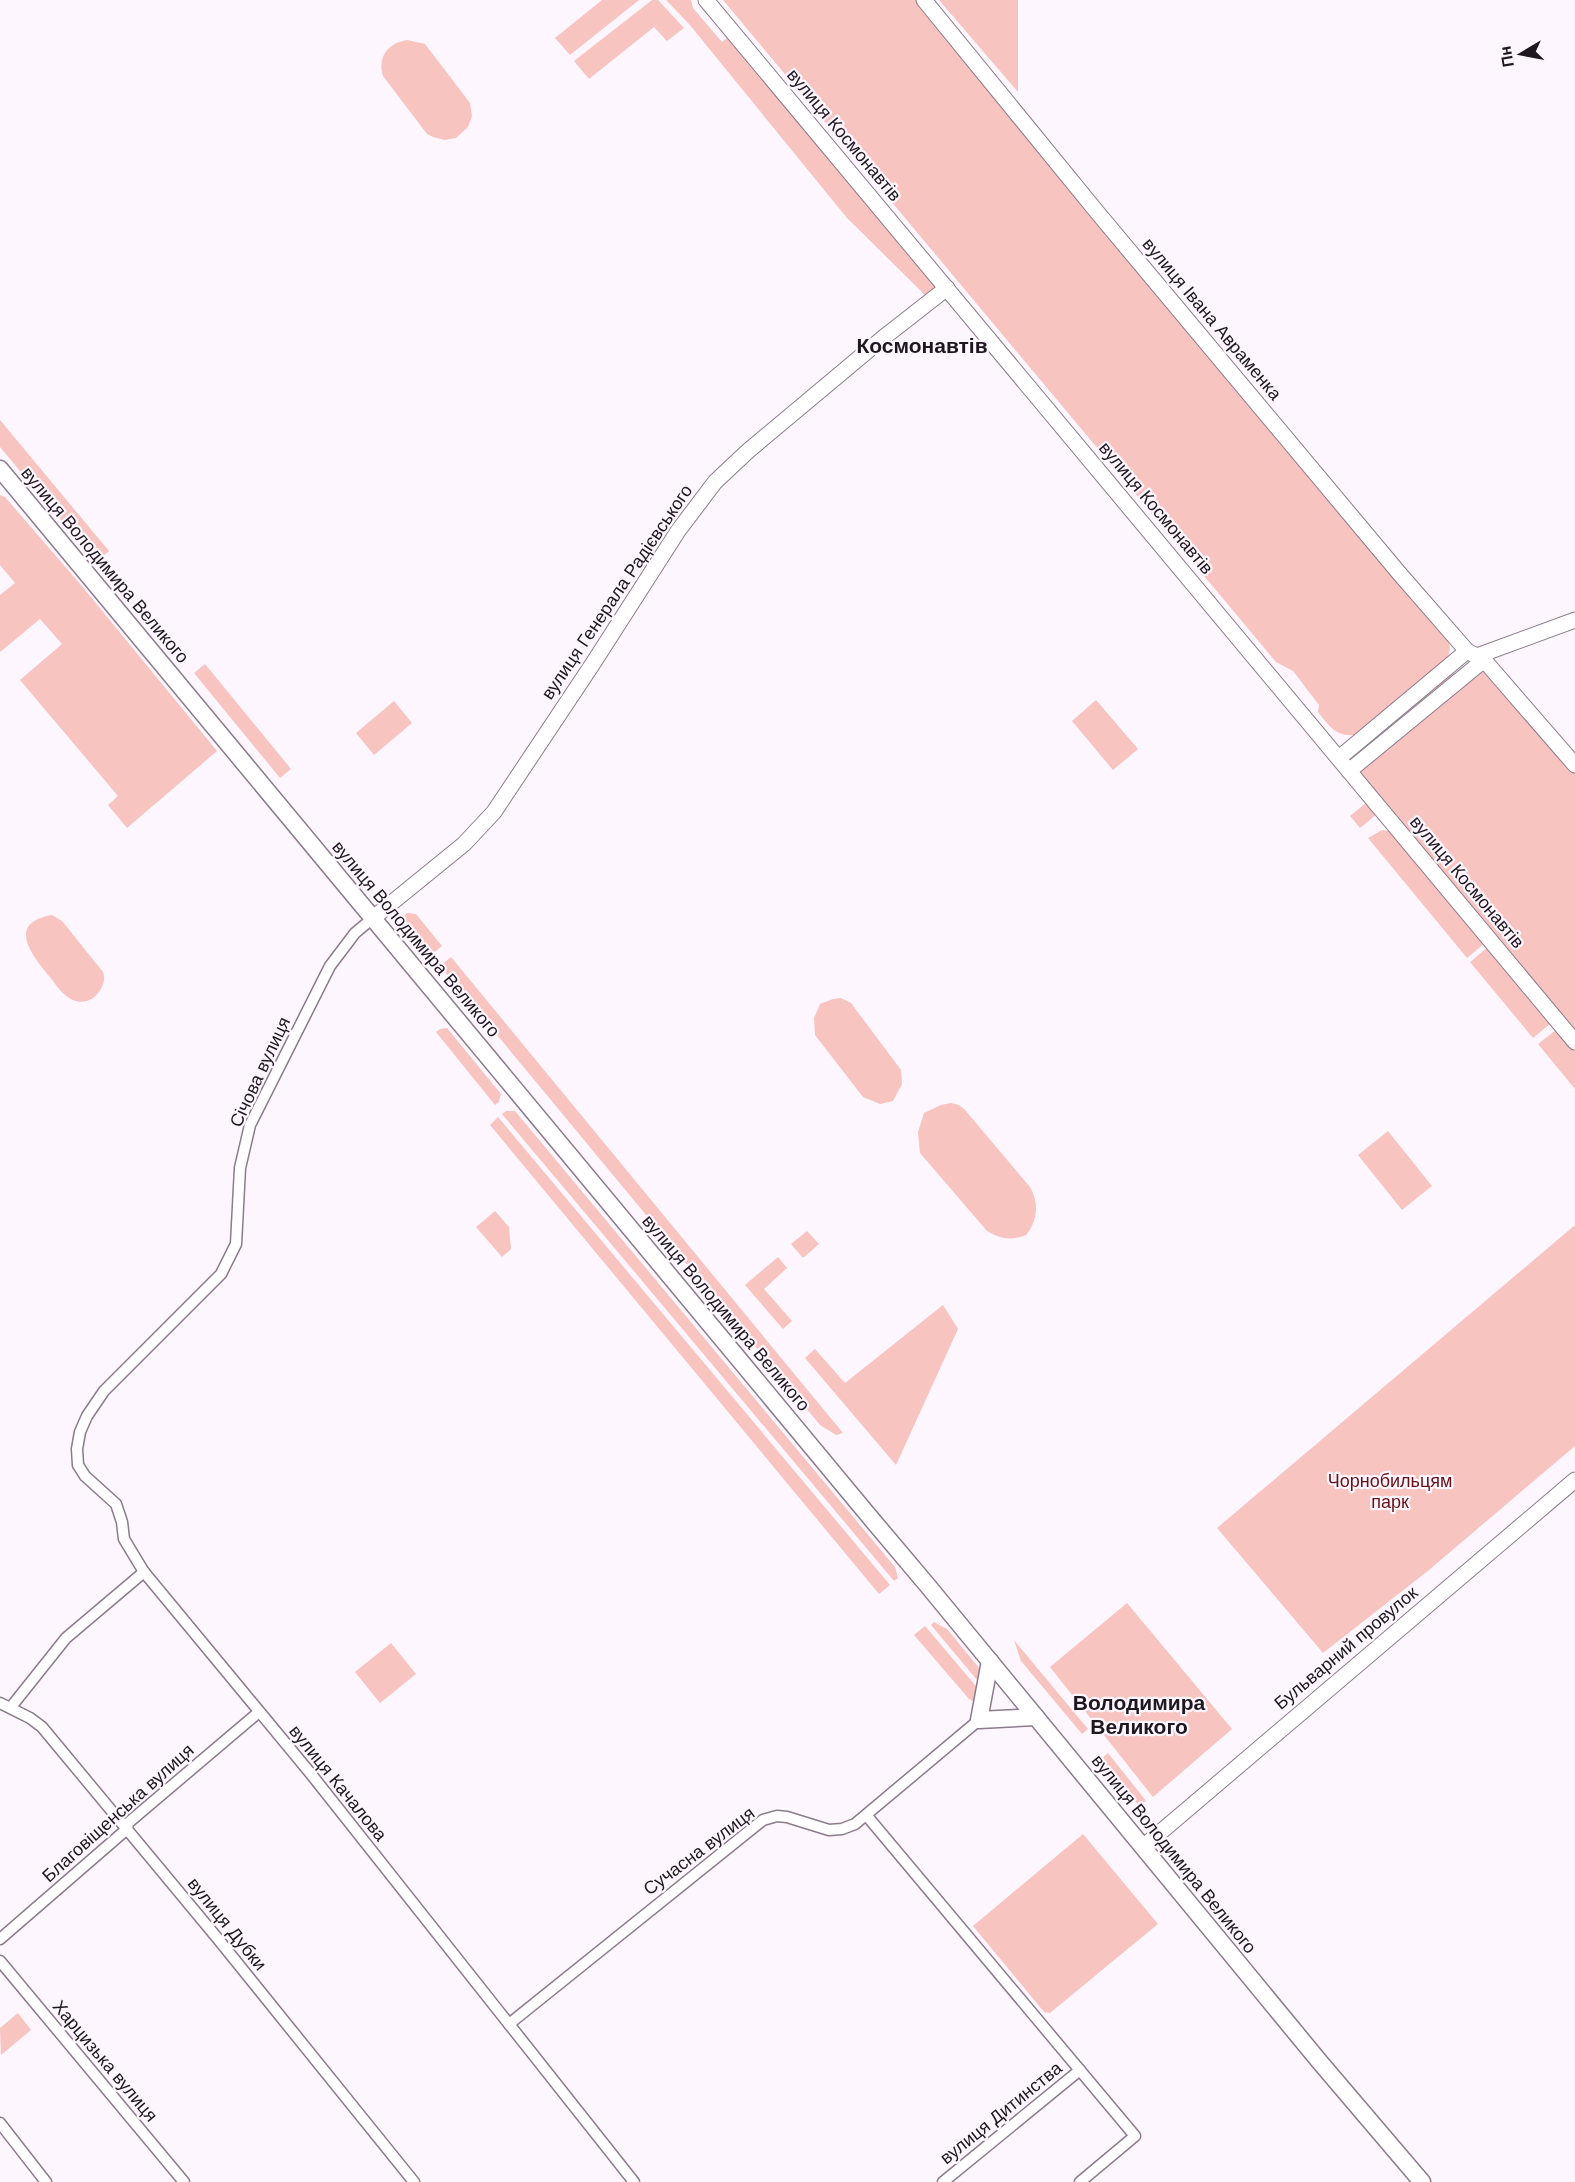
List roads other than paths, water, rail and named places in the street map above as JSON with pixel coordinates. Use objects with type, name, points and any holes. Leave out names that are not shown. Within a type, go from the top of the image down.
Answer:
[{"type":"main road","name":"вулиця Володимира Великого","points":[[0,469],[990,1661],[1319,2061],[1422,2182]]},
{"type":"main road","points":[[990,1661],[979,1720],[1036,1717]]},
{"type":"street","name":"вулиця Космонавтів","points":[[706,0],[1575,1042]]},
{"type":"street","name":"вулиця Івана Авраменка","points":[[924,0],[1112,230],[1476,655],[1575,765]]},
{"type":"street","name":"вулиця Генерала Радієвського","points":[[373,918],[464,844],[494,812],[592,666],[678,531],[715,482],[748,451],[883,338],[947,288]]},
{"type":"street","points":[[1339,758],[1476,655],[1575,620]]},
{"type":"street","points":[[1349,771],[1476,655]]},
{"type":"street","name":"Січова вулиця","points":[[104,1390],[221,1274],[230,1260],[236,1244],[242,1155],[250,1125],[330,966],[355,933],[373,918]]},
{"type":"street","name":"вулиця Качалова","points":[[104,1390],[87,1416],[80,1432],[77,1449],[78,1465],[85,1476],[116,1504],[122,1522],[124,1539],[144,1572],[311,1774],[634,2182]]},
{"type":"street","name":"Бульварний провулок","points":[[1143,1847],[1575,1480]]},
{"type":"street","points":[[11,1707],[66,1638],[144,1572]]},
{"type":"street","name":"вулиця Дубки","points":[[0,1703],[11,1707],[42,1727],[128,1829],[414,2182]]},
{"type":"street","name":"Благовіщенська вулиця","points":[[0,1939],[128,1829],[128,1823],[259,1712]]},
{"type":"street","name":"Сучасна вулиця","points":[[509,2024],[763,1820],[777,1816],[787,1817],[829,1830],[842,1829],[855,1824],[979,1720]]},
{"type":"street","points":[[867,1816],[1135,2136],[1080,2182]]},
{"type":"street","name":"Харцизька вулиця","points":[[0,1961],[184,2182]]},
{"type":"street","name":"вулиця Дитинства","points":[[943,2182],[1080,2070]]},
{"type":"street","points":[[0,2123],[46,2182]]},
{"type":"district","name":"Космонавтів","points":[[922,345]]},
{"type":"district","name":"Володимира Великого","points":[[1139,1714]]},
{"type":"park label","name":"Чорнобильцям парк","points":[[1390,1491]]}]
